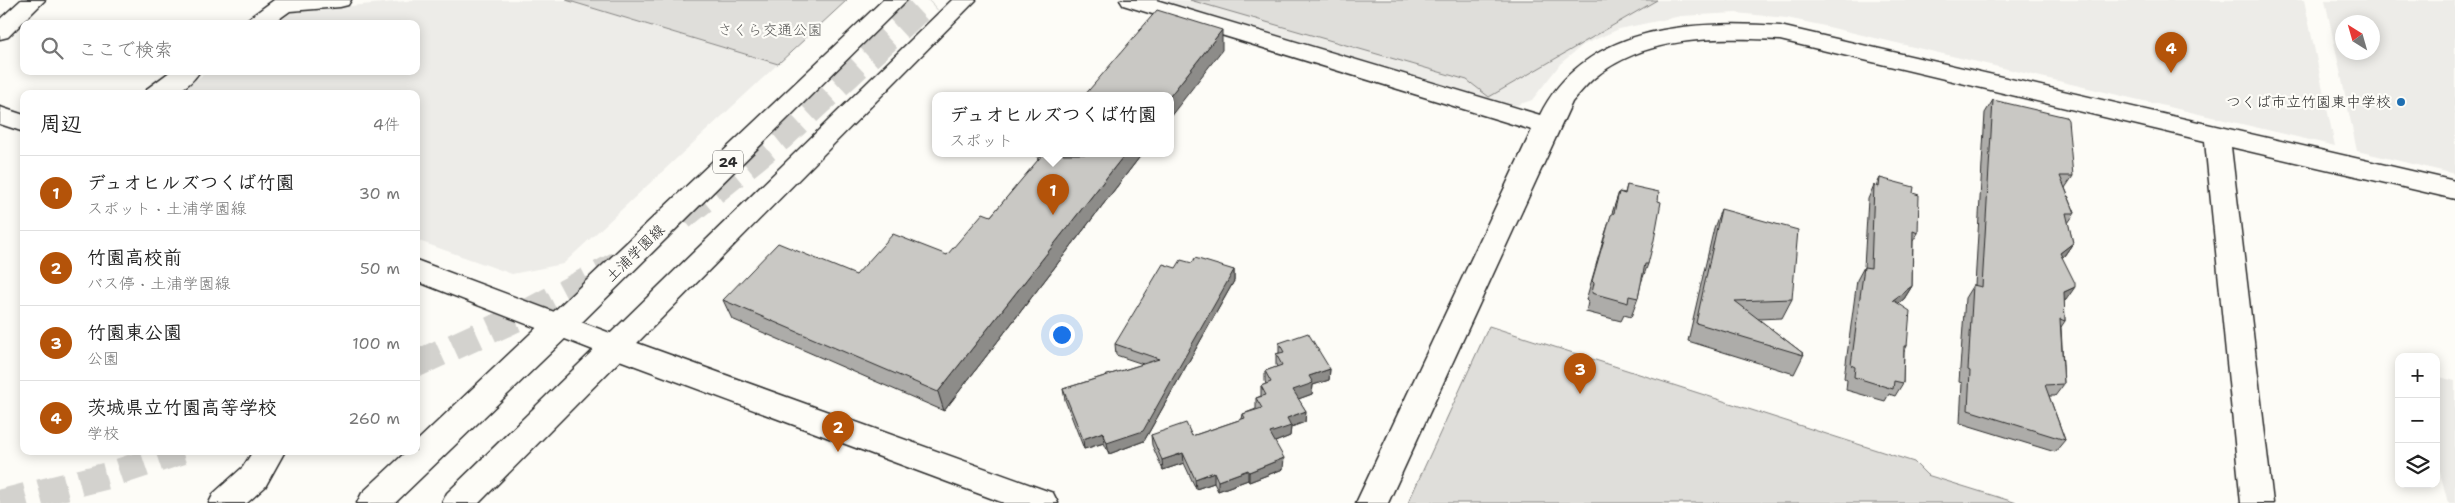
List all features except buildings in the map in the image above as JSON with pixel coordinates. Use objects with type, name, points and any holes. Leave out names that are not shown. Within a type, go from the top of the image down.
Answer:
[{"type":"street","points":[[0,32],[34,0]]},
{"type":"street","points":[[262,20],[284,4],[340,0]]},
{"type":"street","name":"土浦学園線","points":[[373,503],[896,0]]},
{"type":"street","points":[[458,503],[965,0]]},
{"type":"street","points":[[1131,0],[1547,126]]},
{"type":"street","points":[[1372,503],[1547,126],[1562,98],[1581,76],[1603,60],[1629,46],[1662,36],[1717,29],[1780,33],[2455,190]]},
{"type":"street","points":[[162,90],[182,75]]},
{"type":"street","points":[[0,114],[20,122]]},
{"type":"street","points":[[2217,134],[2257,503]]},
{"type":"street","points":[[420,272],[616,347],[1042,503]]},
{"type":"street","points":[[225,503],[254,477],[268,455]]},
{"type":"shaded area","points":[[417,0],[566,0],[778,64],[563,264],[512,274],[420,241],[420,90],[182,90],[203,75],[420,75],[420,20],[281,20],[294,11]]},
{"type":"shaded area","points":[[1162,0],[2304,0],[2335,146],[1820,25],[1787,18],[1736,13],[1681,16],[1619,29],[1583,45],[1561,63],[1532,100],[1514,106]]},
{"type":"shaded area","name":"つくば市立竹園東中学校","points":[[2325,0],[2455,0],[2455,174],[2357,151],[2338,60],[2380,60],[2380,15],[2335,15],[2335,47]]},
{"type":"shaded area","points":[[2440,377],[2455,381],[2455,503],[2448,503],[2440,472]]},
{"type":"green space","name":"さくら交通公園","points":[[566,0],[847,0],[778,64]]},
{"type":"green space","points":[[1190,0],[1657,0],[1489,97],[1467,80]]},
{"type":"green space","points":[[1489,326],[1914,462],[1927,475],[2017,503],[1408,503]]},
{"type":"tunnel","points":[[682,217],[780,138],[929,0]]},
{"type":"tunnel","points":[[420,362],[517,318],[617,265]]},
{"type":"tunnel","points":[[0,503],[110,475],[170,455]]},
{"type":"place","name":"茨城県立竹園高等学校","points":[[2171,73]]},
{"type":"place","name":"つくば市立竹園東中学校","points":[[2401,102]]},
{"type":"place","name":"デュオヒルズつくば竹園","points":[[1053,215]]},
{"type":"place","name":"竹園東公園","points":[[1580,394]]},
{"type":"place","name":"竹園高校前","points":[[838,452]]}]
